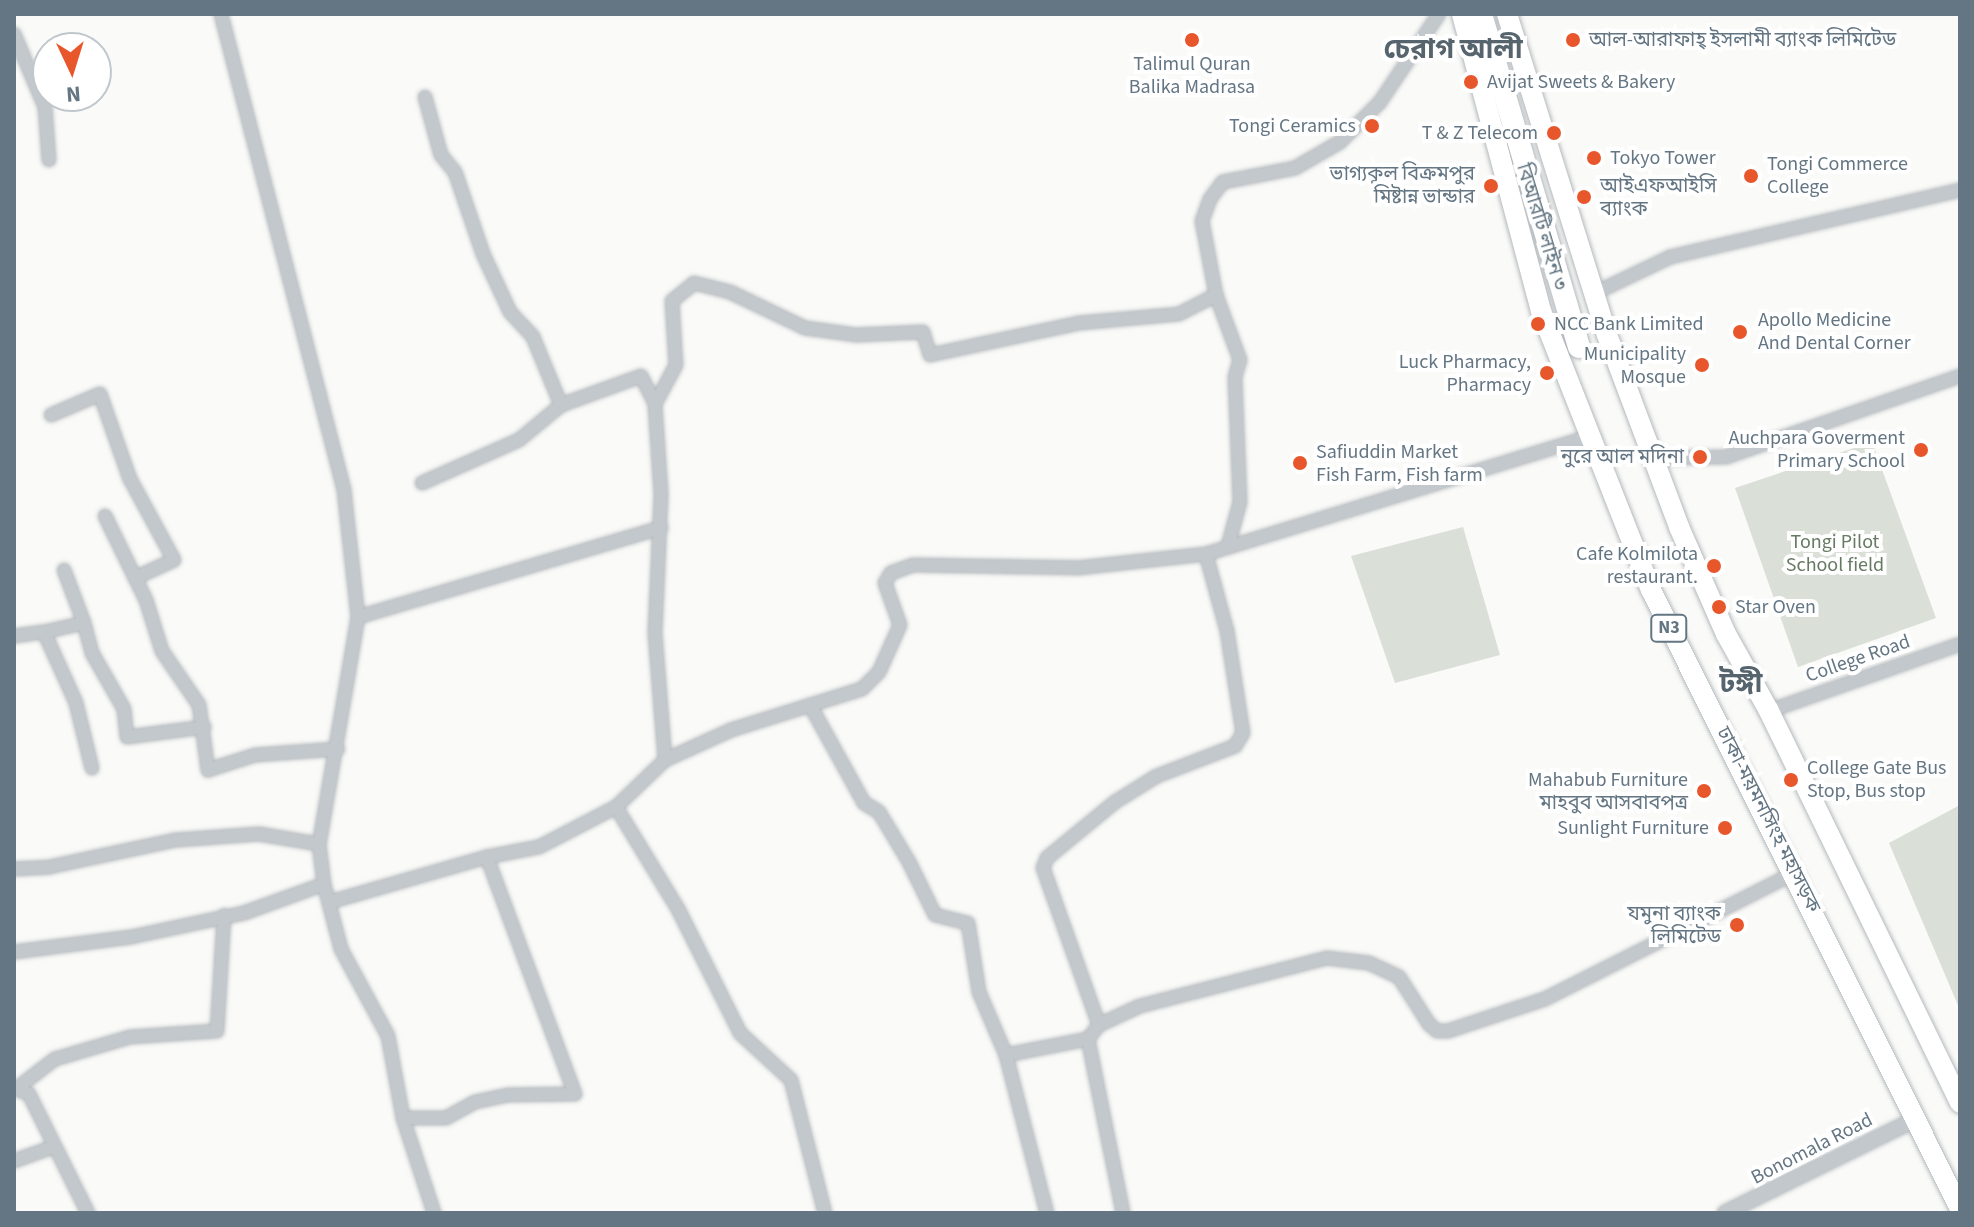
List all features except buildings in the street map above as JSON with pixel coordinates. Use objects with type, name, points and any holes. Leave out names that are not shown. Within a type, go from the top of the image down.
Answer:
[{"type":"highway","name":"ঢাকা-ময়মনসিংহ মহাসড়ক","points":[[1462,14],[1541,311],[1657,603],[1960,1209]]},
{"type":"highway","name":"বিআরটি লাইন ৩","points":[[1481,14],[1579,347]]},
{"type":"highway","name":"N3","points":[[1507,14],[1651,458],[1726,634],[1769,711],[1955,1081],[1960,1103]]},
{"type":"street","points":[[221,14],[344,490],[358,617],[338,749],[319,844],[324,884],[341,949],[388,1036],[403,1118],[434,1213]]},
{"type":"street","points":[[1228,546],[1240,502],[1235,377],[1240,360],[1216,295],[1202,221],[1223,182],[1295,168],[1340,142],[1380,102],[1439,14]]},
{"type":"street","points":[[14,34],[45,107],[49,160]]},
{"type":"street","points":[[425,97],[441,155],[455,172],[483,254],[510,312],[533,337],[561,405]]},
{"type":"street","points":[[1595,293],[1670,257],[1960,190]]},
{"type":"street","points":[[655,404],[676,365],[672,301],[694,283],[730,292],[805,328],[856,335],[923,332],[930,355],[1079,323],[1179,314],[1216,295]]},
{"type":"street","points":[[422,483],[519,440],[561,405],[641,376],[655,404],[661,528],[655,633],[665,760]]},
{"type":"street","points":[[1651,458],[1726,457],[1960,376]]},
{"type":"street","points":[[51,415],[100,394],[130,479],[174,560],[135,578]]},
{"type":"street","points":[[330,902],[487,857],[539,847],[616,807],[665,760],[731,730],[862,689],[879,672],[900,625],[885,583],[891,573],[913,565],[1077,568],[1206,554],[1403,498],[1589,437]]},
{"type":"street","points":[[105,516],[135,578],[162,651],[194,694],[204,727],[210,772],[255,755],[338,749]]},
{"type":"street","points":[[358,617],[661,528]]},
{"type":"street","points":[[1099,1025],[1043,868],[1047,858],[1115,802],[1157,776],[1235,746],[1243,733],[1227,631],[1206,554]]},
{"type":"street","points":[[64,570],[92,653],[124,709],[127,737],[204,727]]},
{"type":"street","points":[[14,636],[84,623]]},
{"type":"street","points":[[44,632],[76,703],[92,768]]},
{"type":"street","name":"College Road","points":[[1769,711],[1960,644]]},
{"type":"street","points":[[810,705],[864,803],[879,812],[909,862],[935,915],[968,923],[979,992],[1006,1055],[1047,1213]]},
{"type":"street","points":[[616,807],[678,909],[740,1033],[791,1080],[825,1213]]},
{"type":"street","points":[[14,869],[49,867],[176,840],[259,834],[319,844]]},
{"type":"street","points":[[403,1118],[446,1118],[475,1102],[508,1095],[575,1094],[487,857]]},
{"type":"street","points":[[1006,1055],[1088,1039],[1099,1025],[1140,1006],[1327,958],[1369,963],[1399,977],[1429,1024],[1437,1031],[1448,1031],[1545,999],[1792,874]]},
{"type":"street","points":[[14,952],[131,937],[224,915],[324,884]]},
{"type":"street","points":[[88,1213],[29,1094],[15,1086],[55,1059],[130,1037],[217,1031],[224,915]]},
{"type":"street","points":[[1088,1039],[1123,1213]]},
{"type":"street","name":"Bonomala Road","points":[[1725,1213],[1916,1119]]},
{"type":"street","points":[[14,1161],[53,1147]]},
{"type":"green space","name":"Tongi Pilot School field","points":[[1872,442],[1936,618],[1798,667],[1735,488]]},
{"type":"green space","points":[[1463,527],[1500,655],[1395,683],[1351,556]]},
{"type":"green space","points":[[1960,805],[1960,1010],[1889,843]]},
{"type":"place","name":"Talimul Quran Balika Madrasa","points":[[1192,40]]},
{"type":"place","name":"আল-আরাফাহ্ ইসলামী ব্যাংক লিমিটেড","points":[[1573,40]]},
{"type":"place","name":"Avijat Sweets & Bakery","points":[[1471,82]]},
{"type":"place","name":"Tongi Ceramics","points":[[1372,126]]},
{"type":"place","name":"T & Z Telecom","points":[[1554,133]]},
{"type":"place","name":"Tokyo Tower","points":[[1594,158]]},
{"type":"place","name":"Tongi Commerce College","points":[[1751,176]]},
{"type":"place","name":"ভাগ্যকুল বিক্রমপুর মিষ্টান্ন ভান্ডার","points":[[1491,186]]},
{"type":"place","name":"আইএফআইসি ব্যাংক","points":[[1584,197]]},
{"type":"place","name":"NCC Bank Limited","points":[[1538,324]]},
{"type":"place","name":"Apollo Medicine And Dental Corner","points":[[1740,332]]},
{"type":"place","name":"Municipality Mosque","points":[[1702,365]]},
{"type":"place","name":"Luck Pharmacy, Pharmacy","points":[[1547,373]]},
{"type":"place","name":"Auchpara Goverment Primary School","points":[[1921,450]]},
{"type":"place","name":"নুরে আল মদিনা","points":[[1700,457]]},
{"type":"place","name":"Safiuddin Market Fish Farm, Fish farm","points":[[1300,463]]},
{"type":"place","name":"Cafe Kolmilota restaurant.","points":[[1714,566]]},
{"type":"place","name":"Star Oven","points":[[1719,607]]},
{"type":"place","name":"College Gate Bus Stop, Bus stop","points":[[1791,780]]},
{"type":"place","name":"Mahabub Furniture মাহবুব আসবাবপত্র","points":[[1704,791]]},
{"type":"place","name":"Sunlight Furniture","points":[[1725,828]]},
{"type":"place","name":"যমুনা ব্যাংক লিমিটেড","points":[[1737,925]]},
{"type":"district","name":"চেরাগ আলী","points":[[1453,49]]},
{"type":"district","name":"টঙ্গী","points":[[1741,683]]}]
